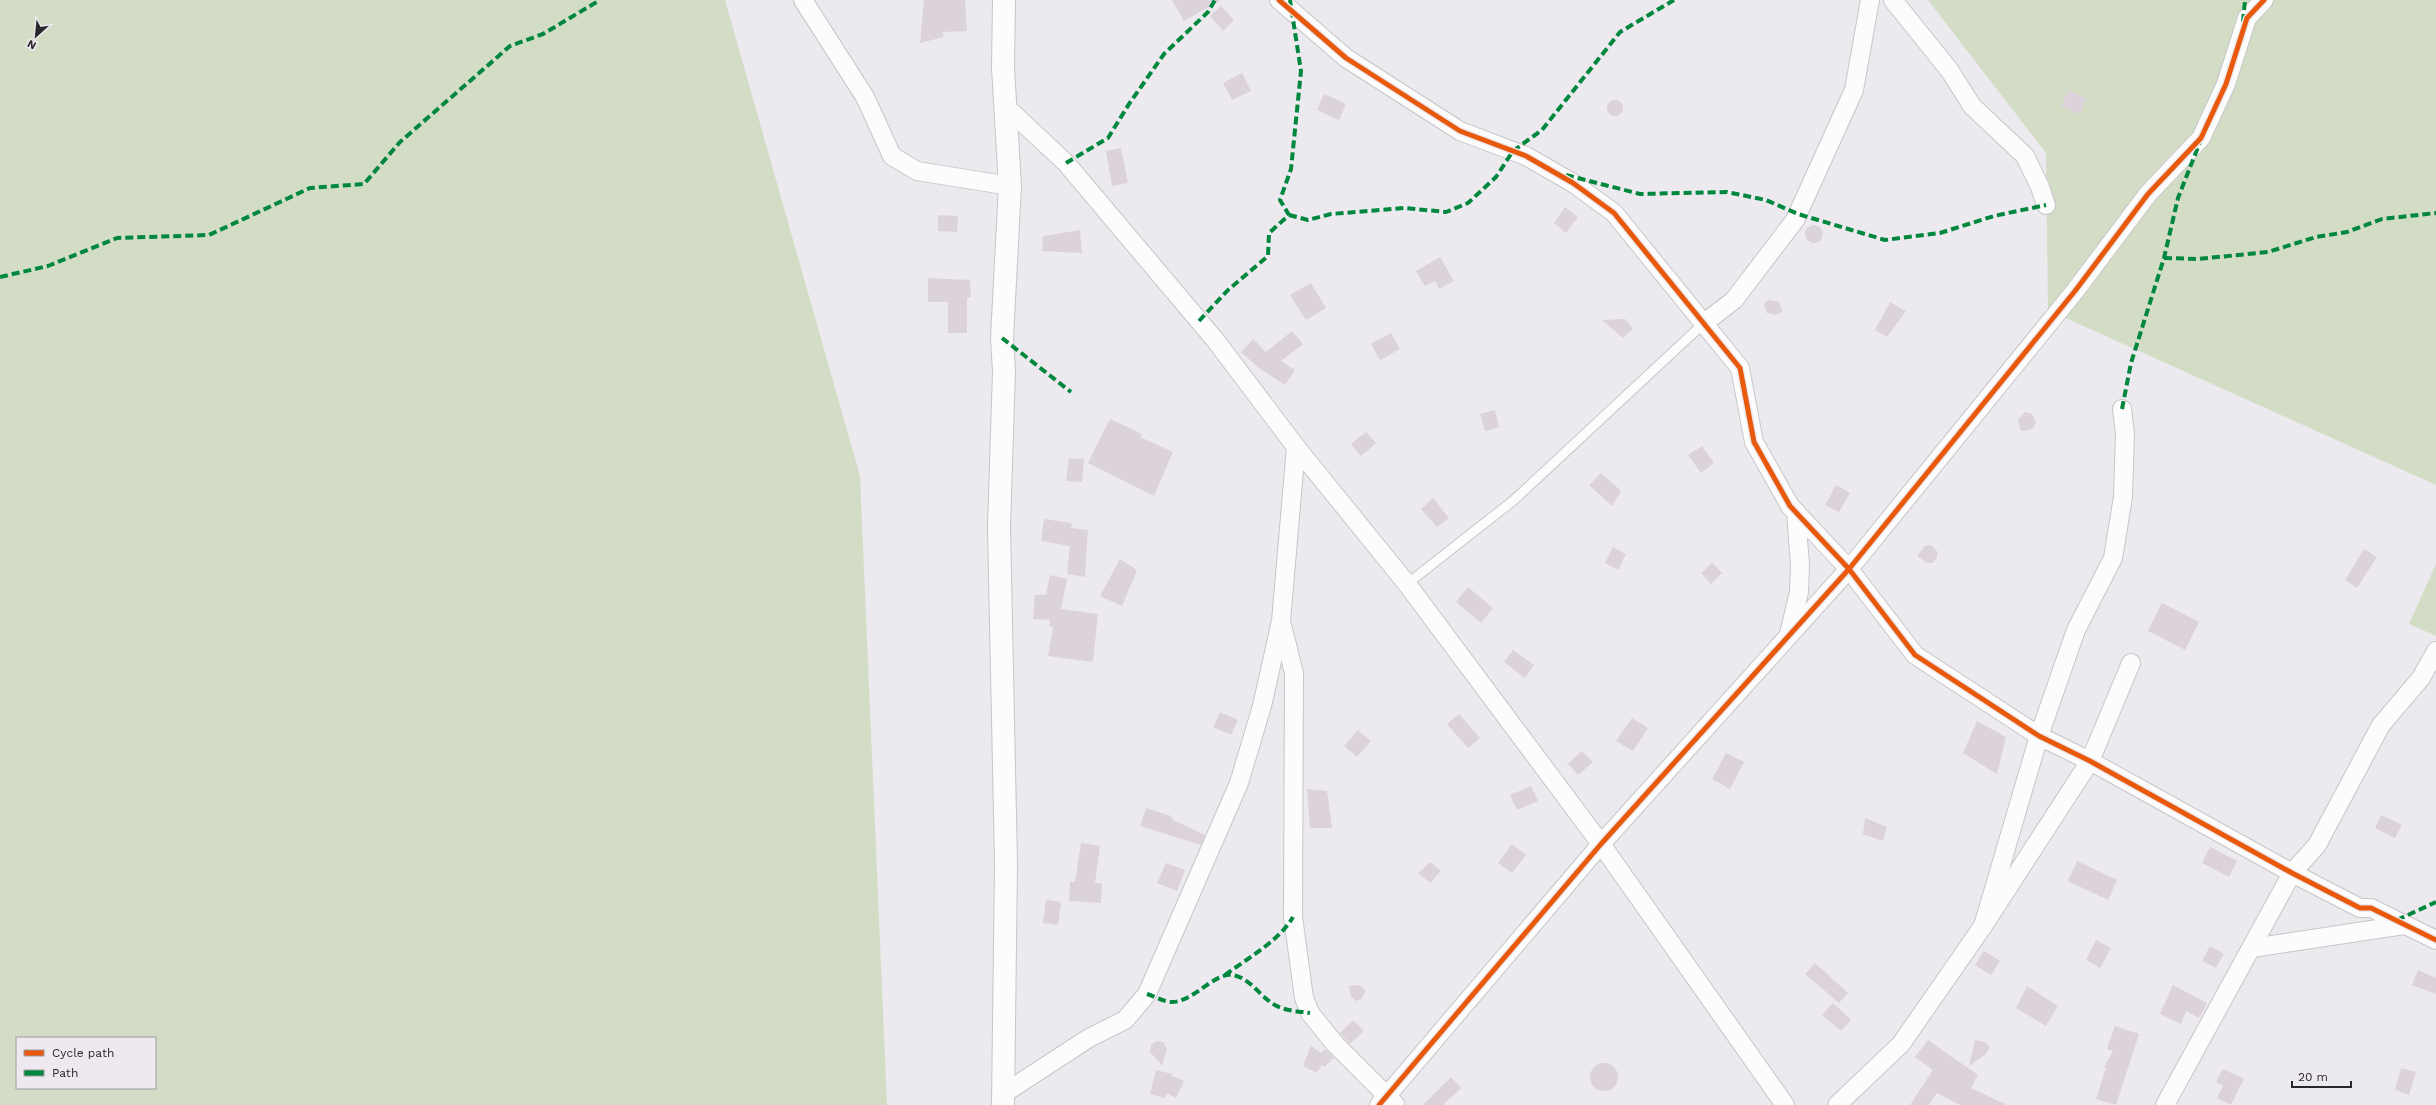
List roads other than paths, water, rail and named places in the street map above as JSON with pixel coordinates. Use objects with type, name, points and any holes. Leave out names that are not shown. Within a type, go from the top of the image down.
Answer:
[{"type":"main road","points":[[1003,1100],[1006,863],[999,527],[1004,371],[1002,338],[1010,186],[1003,68],[1004,0]]},
{"type":"street","points":[[803,0],[865,97],[892,156],[916,171],[1010,186]]},
{"type":"street","points":[[1279,0],[1346,58],[1460,131],[1526,156],[1573,183],[1614,213],[1740,368],[1754,442],[1790,506],[1849,569],[1915,655],[2039,736],[2090,761],[2292,873],[2360,908],[2371,908],[2436,940]]},
{"type":"street","points":[[1703,324],[1734,300],[1795,220],[1854,90],[1870,0]]},
{"type":"street","points":[[1893,0],[1950,71],[1972,106],[2025,156],[2040,187],[2046,205]]},
{"type":"street","points":[[1281,621],[1294,673],[1293,917],[1304,998],[1310,1013],[1335,1044],[1387,1102],[1601,844],[1849,569],[2075,291],[2148,194],[2201,138],[2226,84],[2247,18],[2264,0]]},
{"type":"street","points":[[1006,107],[1066,163],[1216,341],[1296,447],[1407,584],[1601,844],[1785,1105]]},
{"type":"street","points":[[1983,926],[2039,736],[2076,630],[2113,558],[2123,497],[2125,434],[2122,409]]},
{"type":"street","points":[[1003,1100],[1090,1038],[1125,1020],[1147,994],[1239,783],[1262,706],[1281,621],[1296,447]]},
{"type":"street","points":[[1788,636],[1799,592],[1800,565],[1796,512]]},
{"type":"street","points":[[2165,1105],[2292,873],[2317,845],[2381,725],[2421,678],[2436,651]]},
{"type":"street","points":[[1837,1105],[1901,1044],[1983,926],[2090,761],[2131,663]]},
{"type":"street","points":[[2252,948],[2404,925]]},
{"type":"lane","points":[[1407,584],[1514,500],[1703,324]]}]
